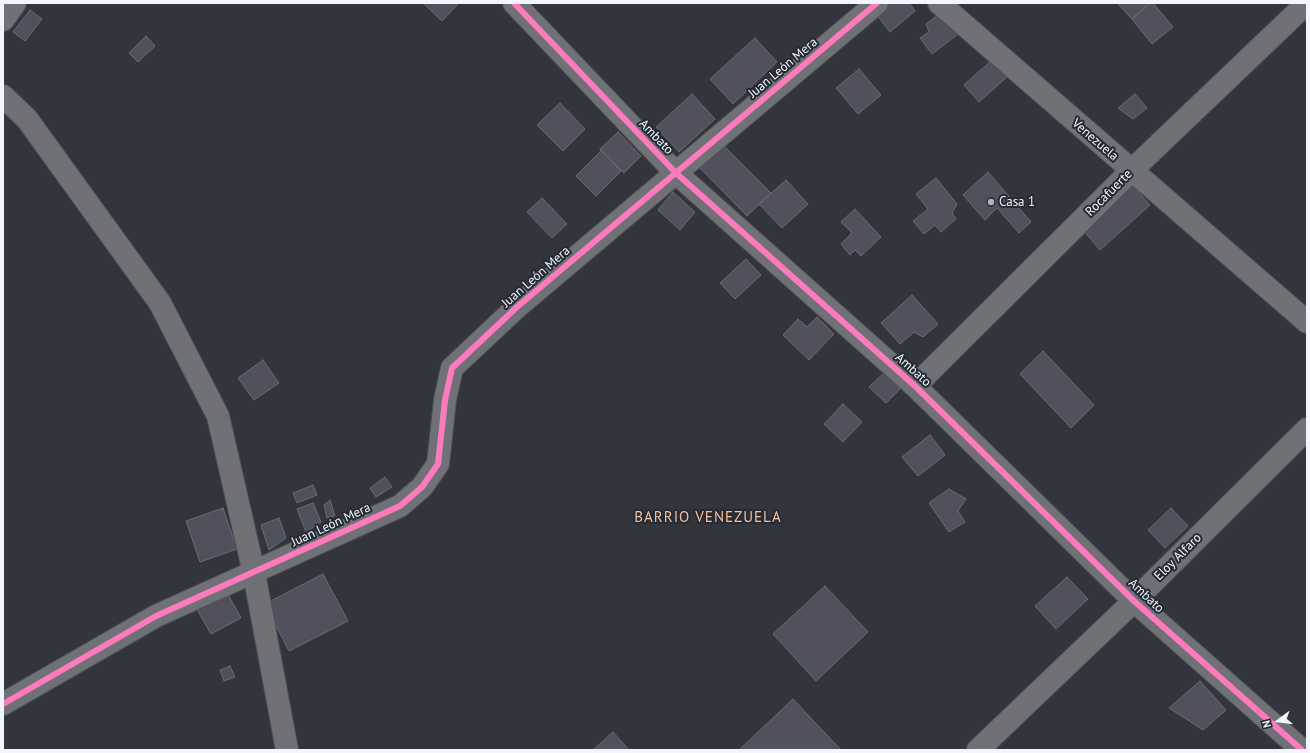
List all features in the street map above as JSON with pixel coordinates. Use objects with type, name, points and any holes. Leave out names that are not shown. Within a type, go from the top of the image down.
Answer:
[{"type":"street","points":[[3,20],[15,3]]},
{"type":"street","name":"Ambato","points":[[514,3],[676,173],[915,386],[1134,601],[1302,750]]},
{"type":"street","name":"Juan León Mera","points":[[3,704],[156,616],[400,506],[422,487],[438,464],[445,400],[452,368],[516,308],[876,3]]},
{"type":"street","name":"Venezuela","points":[[939,3],[1307,322]]},
{"type":"street","name":"Rocafuerte","points":[[915,386],[1131,171],[1307,3]]},
{"type":"street","points":[[3,96],[27,119],[160,303],[218,416],[254,573],[287,750]]},
{"type":"street","name":"Eloy Alfaro","points":[[978,750],[1134,601],[1307,429]]},
{"type":"building","points":[[423,3],[459,3],[442,21]]},
{"type":"building","points":[[890,3],[909,3],[915,11],[890,32],[876,14]]},
{"type":"building","points":[[1117,3],[1149,3],[1132,19]]},
{"type":"building","points":[[1151,3],[1153,3],[1173,27],[1152,44],[1132,19]]},
{"type":"building","points":[[946,9],[962,31],[932,54],[920,38],[929,32],[926,24]]},
{"type":"building","points":[[30,10],[42,19],[25,41],[13,32]]},
{"type":"building","points":[[146,36],[155,46],[138,62],[129,53]]},
{"type":"building","points":[[755,38],[777,62],[733,104],[710,79]]},
{"type":"building","points":[[992,60],[1007,77],[979,102],[964,85]]},
{"type":"building","points":[[859,69],[881,95],[858,114],[836,88]]},
{"type":"building","points":[[692,94],[715,119],[679,152],[656,127]]},
{"type":"building","points":[[1135,94],[1147,108],[1133,119],[1118,108]]},
{"type":"building","points":[[560,103],[585,129],[563,151],[537,125]]},
{"type":"building","points":[[618,132],[641,156],[624,173],[600,149]]},
{"type":"building","points":[[723,145],[771,193],[747,216],[700,168]]},
{"type":"building","points":[[600,149],[621,171],[596,196],[576,176],[601,151]]},
{"type":"building","name":"Casa 1","points":[[988,172],[1031,222],[1019,233],[997,208],[985,220],[963,195]]},
{"type":"building","points":[[936,178],[957,204],[952,213],[956,219],[941,232],[935,225],[924,234],[913,221],[928,209],[916,194]]},
{"type":"building","points":[[786,180],[808,204],[782,228],[759,204]]},
{"type":"building","points":[[1132,185],[1150,205],[1100,250],[1083,230]]},
{"type":"building","points":[[673,192],[695,212],[680,230],[658,210]]},
{"type":"building","points":[[542,198],[567,224],[552,238],[527,212]]},
{"type":"building","points":[[855,209],[881,237],[861,256],[855,250],[850,255],[841,244],[852,233],[841,222]]},
{"type":"building","points":[[746,259],[761,275],[735,299],[720,283]]},
{"type":"building","points":[[912,295],[938,324],[923,337],[914,332],[900,344],[881,323]]},
{"type":"building","points":[[817,317],[834,334],[809,360],[783,335],[798,319],[807,327]]},
{"type":"building","points":[[1043,351],[1094,405],[1071,428],[1020,374]]},
{"type":"building","points":[[263,360],[279,383],[254,400],[238,378]]},
{"type":"building","points":[[884,373],[900,389],[886,403],[869,387]]},
{"type":"building","points":[[843,404],[862,422],[843,442],[824,424]]},
{"type":"building","points":[[930,435],[945,455],[918,476],[902,457]]},
{"type":"building","points":[[385,477],[392,487],[376,497],[370,488]]},
{"type":"building","points":[[313,485],[317,495],[297,503],[293,493]]},
{"type":"building","points":[[949,489],[966,499],[958,511],[965,522],[949,532],[929,503]]},
{"type":"building","points":[[330,500],[335,516],[327,518],[324,505]]},
{"type":"building","points":[[313,503],[321,522],[306,532],[297,509]]},
{"type":"building","points":[[223,508],[237,549],[200,562],[186,521]]},
{"type":"building","points":[[1171,508],[1188,526],[1165,548],[1148,530]]},
{"type":"building","points":[[279,518],[286,538],[269,550],[261,525]]},
{"type":"building","points":[[323,574],[348,621],[289,651],[265,604]]},
{"type":"building","points":[[1067,577],[1088,599],[1056,629],[1035,606]]},
{"type":"building","points":[[825,586],[868,632],[816,681],[773,634]]},
{"type":"building","points":[[225,589],[241,618],[211,634],[195,606]]},
{"type":"building","points":[[230,666],[235,677],[224,681],[220,670]]},
{"type":"building","points":[[1200,681],[1226,710],[1203,730],[1169,708]]},
{"type":"building","points":[[793,699],[841,750],[739,750]]},
{"type":"building","points":[[613,732],[629,750],[593,750]]},
{"type":"cycle path","points":[[514,3],[676,173],[915,386],[1134,601],[1302,750]]},
{"type":"cycle path","points":[[3,704],[156,616],[400,506],[422,487],[438,464],[445,400],[452,368],[517,307],[877,3]]},
{"type":"place","name":"Casa 1","points":[[991,202]]},
{"type":"district","name":"BARRIO VENEZUELA","points":[[708,518]]}]
